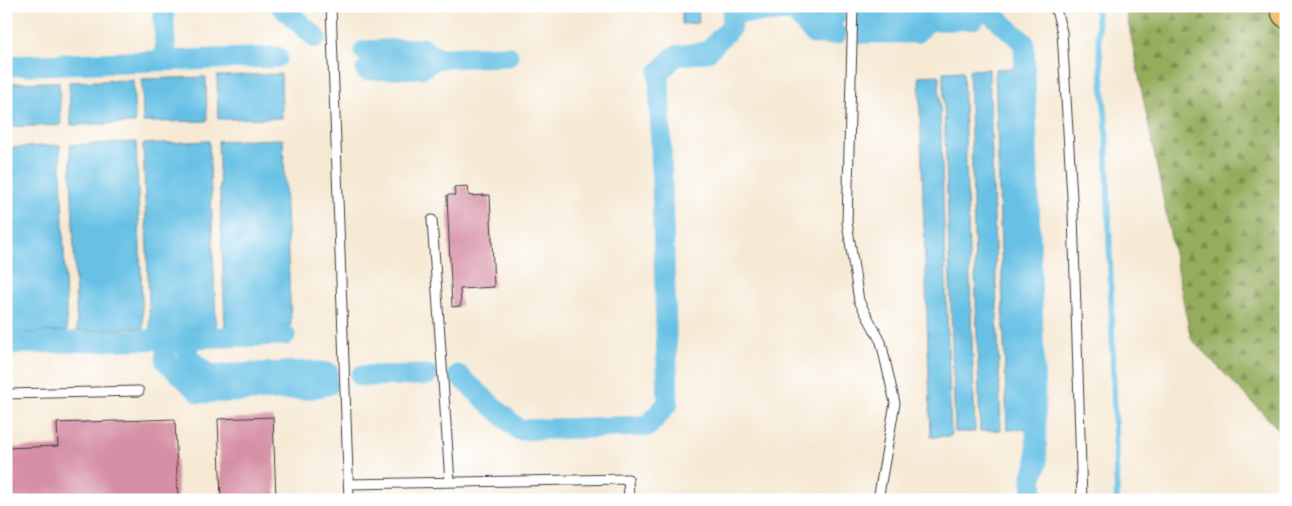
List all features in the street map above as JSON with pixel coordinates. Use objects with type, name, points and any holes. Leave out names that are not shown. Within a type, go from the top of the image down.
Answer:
[{"type":"highway","points":[[1283,6],[1286,13]]},
{"type":"lane","points":[[331,6],[349,500]]},
{"type":"lane","points":[[853,6],[847,222],[859,301],[881,342],[895,403],[878,500]]},
{"type":"lane","points":[[1056,6],[1062,32],[1073,214],[1082,500]]},
{"type":"lane","points":[[432,220],[450,482]]},
{"type":"lane","points":[[6,394],[139,391]]},
{"type":"lane","points":[[348,484],[628,479],[629,500]]},
{"type":"green space","points":[[1125,6],[1283,6],[1286,13],[1286,437],[1191,339]]},
{"type":"water","points":[[682,6],[698,6],[699,23],[682,24]]},
{"type":"water","points":[[1015,68],[1027,429],[1007,430],[995,69]]},
{"type":"water","points":[[989,69],[1001,430],[980,431],[969,70]]},
{"type":"water","points":[[963,71],[975,432],[955,432],[943,72]]},
{"type":"water","points":[[281,74],[282,118],[218,119],[217,76]]},
{"type":"water","points":[[939,75],[951,436],[931,437],[919,76]]},
{"type":"water","points":[[206,77],[207,121],[143,122],[142,79]]},
{"type":"water","points":[[133,80],[135,123],[71,125],[69,82]]},
{"type":"water","points":[[59,82],[61,125],[6,127],[6,83]]},
{"type":"water","points":[[283,139],[291,325],[225,327],[218,141]]},
{"type":"water","points":[[209,141],[216,327],[150,330],[143,144]]},
{"type":"water","points":[[136,142],[143,328],[77,331],[70,145]]},
{"type":"water","points":[[60,145],[67,331],[6,334],[6,148]]},
{"type":"building","points":[[468,186],[469,196],[490,195],[494,287],[460,289],[461,306],[452,307],[447,195],[455,195],[454,187]]},
{"type":"building","points":[[273,417],[276,500],[221,500],[218,419]]},
{"type":"building","points":[[175,419],[178,500],[6,500],[6,448],[58,446],[57,423]]},
{"type":"waterway","points":[[163,6],[166,60]]},
{"type":"waterway","points":[[281,6],[316,38]]},
{"type":"waterway","points":[[458,375],[519,430],[648,426],[668,403],[659,73],[675,56],[707,52],[731,27],[733,13],[794,11],[810,6]]},
{"type":"waterway","points":[[983,6],[1024,43],[1037,465],[1032,476],[1033,500]]},
{"type":"waterway","points":[[1096,6],[1106,124],[1117,500]]},
{"type":"waterway","points":[[859,16],[915,15],[928,21],[973,19],[984,8]]},
{"type":"waterway","points":[[794,11],[814,34],[836,34]]},
{"type":"waterway","points":[[794,11],[804,18],[835,17]]},
{"type":"waterway","points":[[860,33],[916,33],[928,21]]},
{"type":"waterway","points":[[364,51],[423,48],[437,58]]},
{"type":"waterway","points":[[366,70],[422,68],[437,58],[508,56]]},
{"type":"waterway","points":[[6,66],[277,57]]},
{"type":"waterway","points":[[6,344],[285,335]]},
{"type":"waterway","points":[[187,338],[188,358],[209,375],[307,371],[328,373]]},
{"type":"waterway","points":[[166,339],[166,361],[200,393],[307,389],[328,385]]},
{"type":"waterway","points":[[361,376],[427,375]]}]
